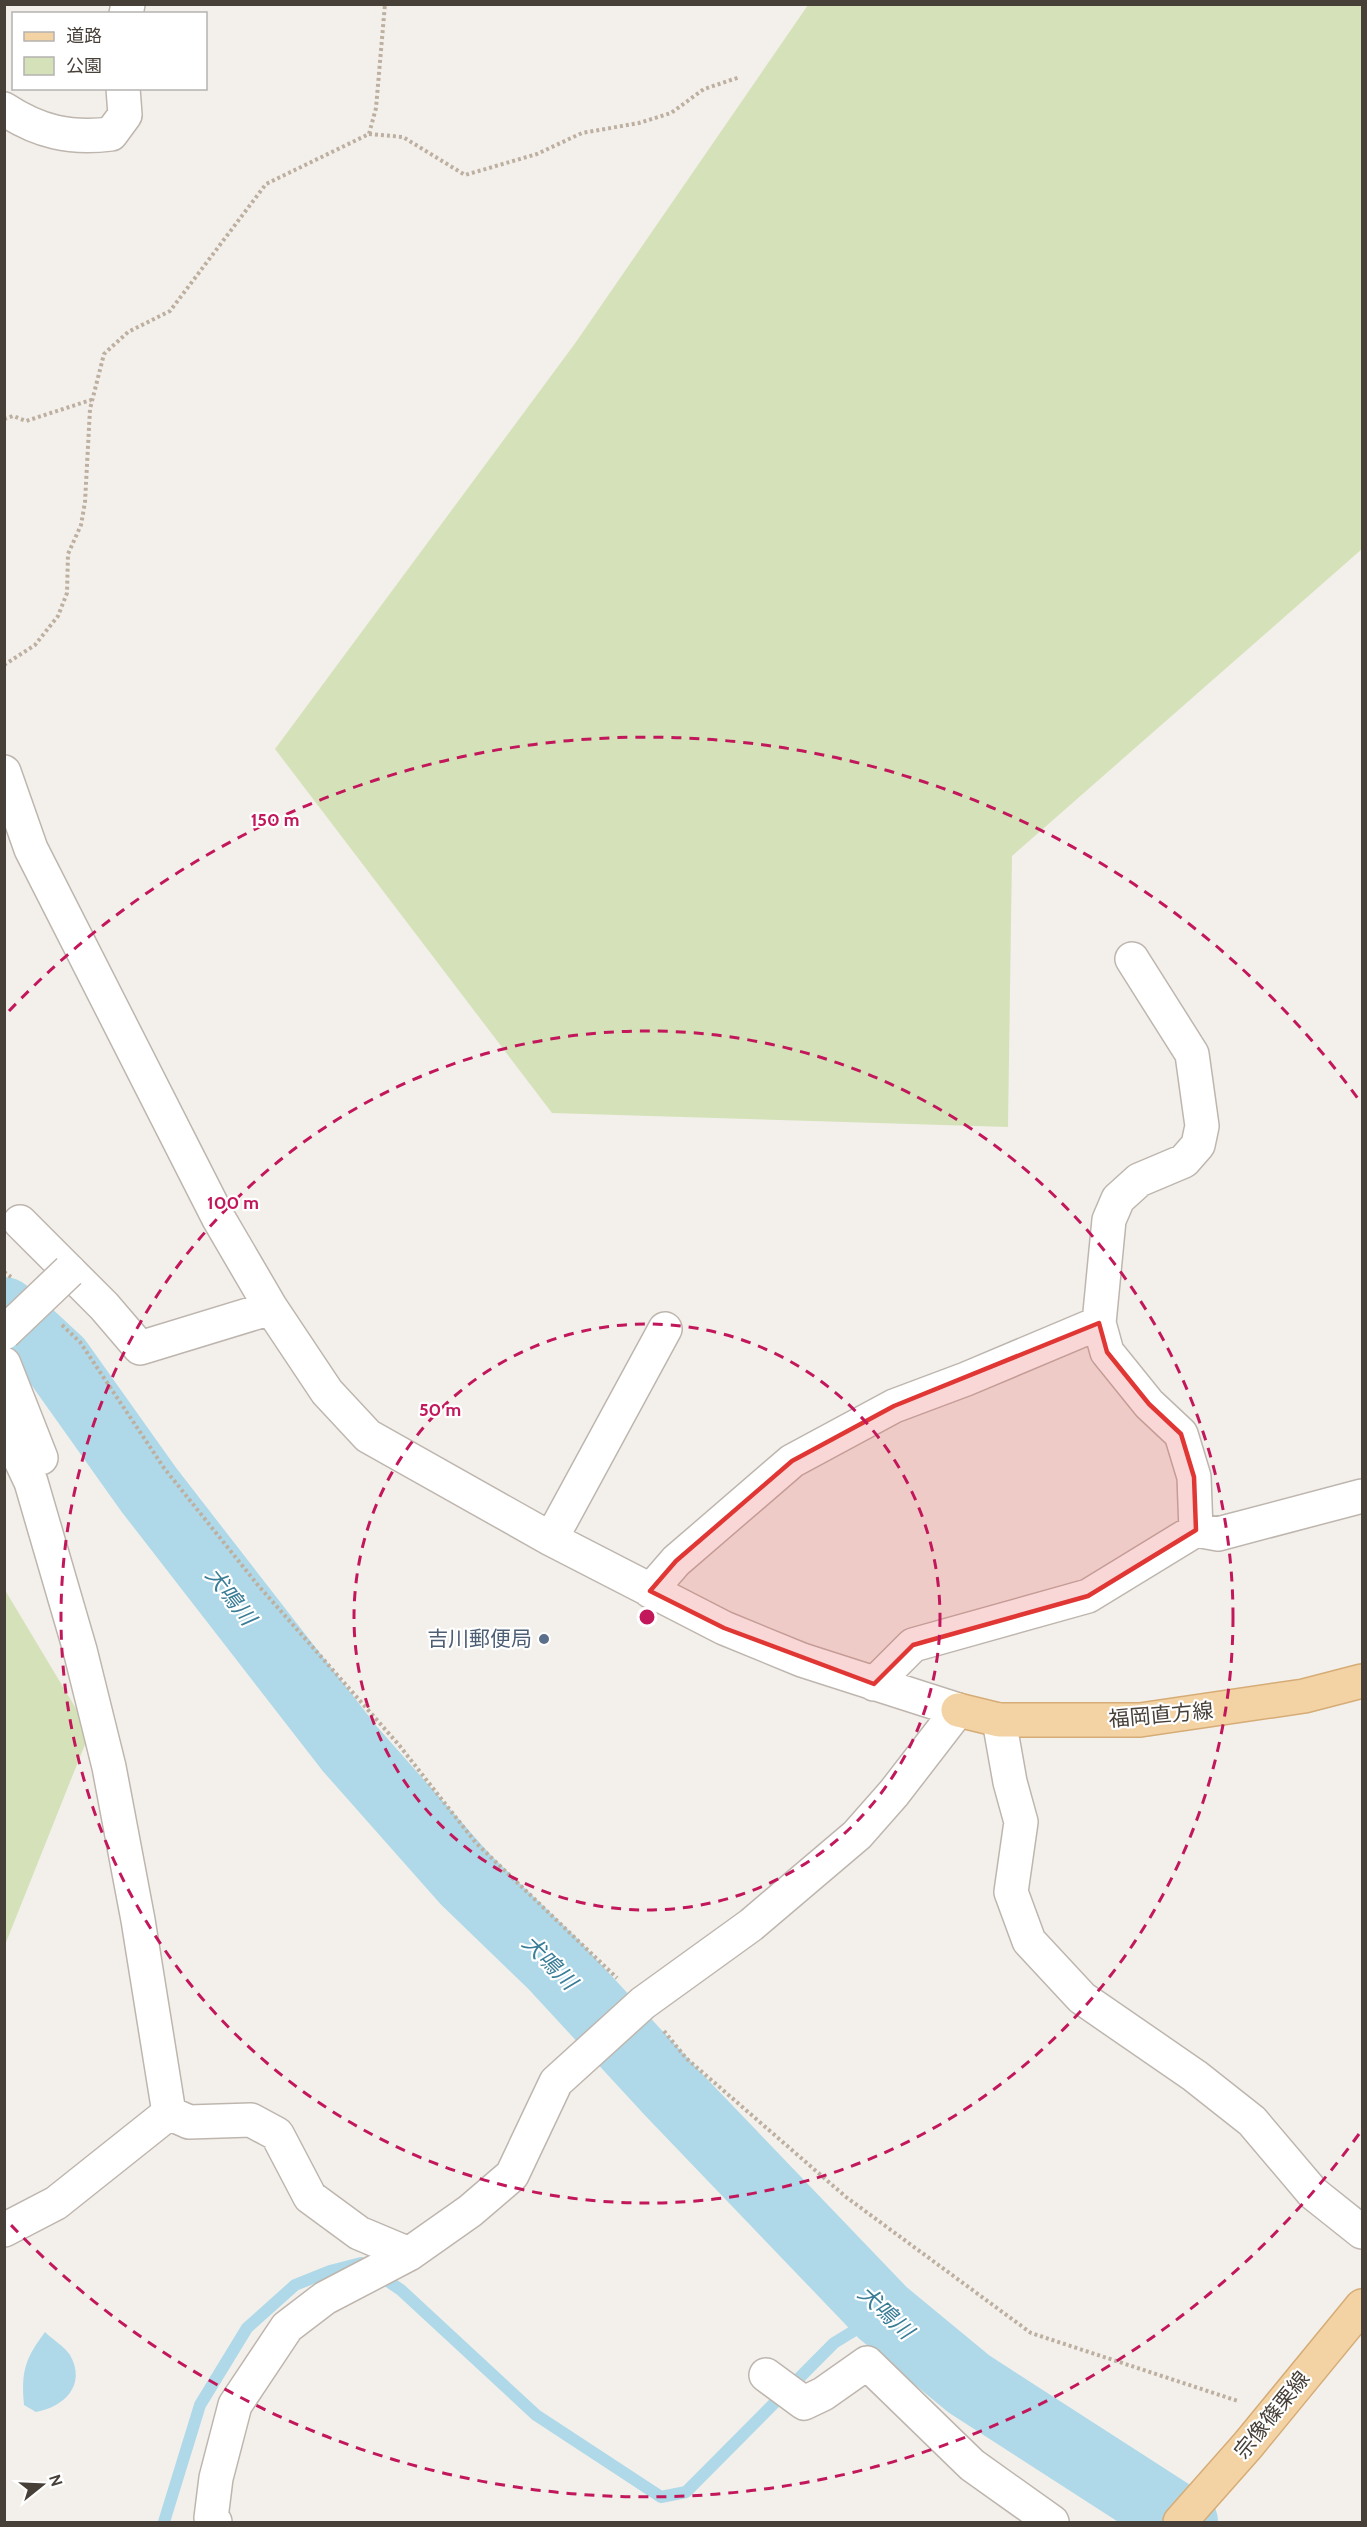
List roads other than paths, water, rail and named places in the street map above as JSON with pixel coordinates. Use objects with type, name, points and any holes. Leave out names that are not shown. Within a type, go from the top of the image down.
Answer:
[{"type":"main road","name":"福岡直方線","points":[[958,1710],[999,1720],[1140,1720],[1304,1696],[1362,1682]]},
{"type":"main road","name":"宗像篠栗線","points":[[1180,2523],[1248,2445],[1362,2306]]},
{"type":"street","points":[[4,109],[30,126],[82,138],[111,134],[125,115],[123,90]]},
{"type":"street","points":[[4,772],[31,849],[219,1219],[271,1308],[327,1392],[368,1436],[551,1539],[734,1632],[802,1660],[958,1710],[894,1793],[856,1835],[751,1925],[643,2003],[556,2082],[512,2175],[470,2211],[385,2267],[325,2298],[287,2327],[235,2405],[216,2478],[212,2521]]},
{"type":"street","points":[[1132,959],[1192,1054],[1202,1126],[1198,1145],[1184,1161],[1139,1180],[1118,1199],[1109,1220],[1099,1323],[1107,1352],[1149,1404],[1181,1434],[1194,1477],[1196,1530]]},
{"type":"street","points":[[20,1222],[140,1348],[271,1308]]},
{"type":"street","points":[[4,1333],[69,1271]]},
{"type":"street","points":[[650,1591],[676,1561],[792,1461],[894,1406],[966,1379],[1099,1323]]},
{"type":"street","points":[[551,1539],[665,1329]]},
{"type":"street","points":[[4,1364],[41,1460],[32,1482]]},
{"type":"street","points":[[4,1425],[32,1482],[80,1650],[109,1767],[138,1920],[170,2113]]},
{"type":"street","points":[[874,1684],[913,1645],[1088,1596],[1196,1530],[1218,1534],[1362,1496]]},
{"type":"street","points":[[999,1720],[1010,1782],[1021,1822],[1011,1892],[1029,1941],[1082,1998],[1195,2076],[1252,2121],[1313,2193],[1362,2232]]},
{"type":"street","points":[[4,2230],[56,2202],[170,2113]]},
{"type":"street","points":[[170,2113],[189,2122],[251,2120],[277,2134],[310,2197],[359,2233],[385,2267]]},
{"type":"street","points":[[769,2377],[804,2403],[823,2394],[867,2362],[972,2464],[1052,2523]]},
{"type":"water","points":[[45,2332],[70,2355],[76,2376],[70,2393],[64,2400],[36,2412],[24,2405],[24,2374],[33,2350]]},
{"type":"waterway","name":"犬鳴川","points":[[4,1312],[58,1362],[149,1490],[350,1749],[466,1880],[553,1964],[672,2093],[883,2313],[969,2384],[1183,2522]]},
{"type":"waterway","points":[[164,2522],[200,2405],[247,2328],[295,2285],[330,2271],[361,2263],[401,2290],[536,2415],[661,2497],[686,2492],[834,2343],[883,2313]]},
{"type":"place","name":"吉川郵便局","points":[[544,1639]]}]
